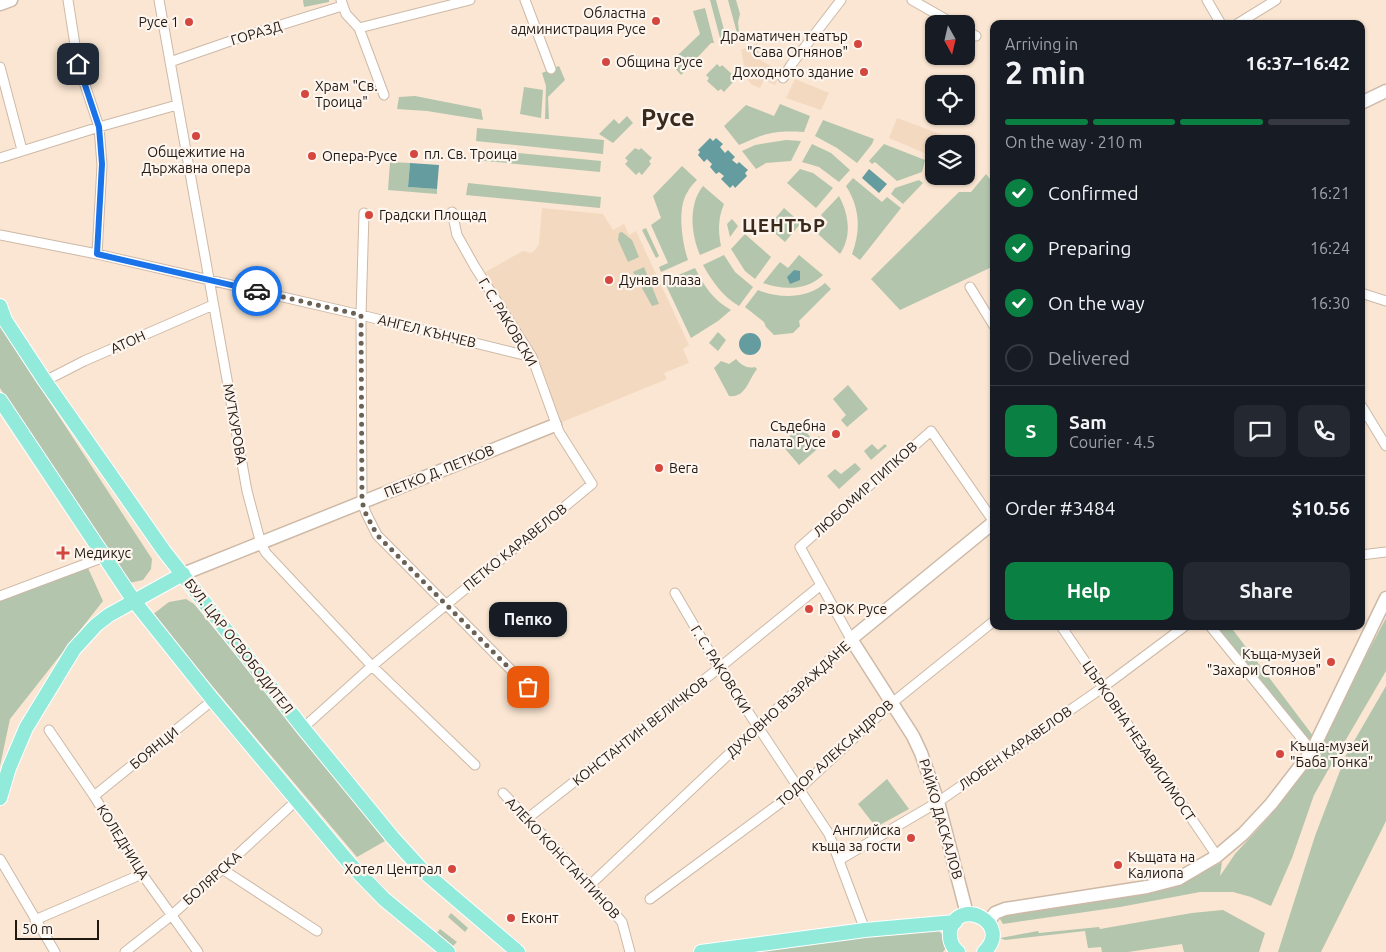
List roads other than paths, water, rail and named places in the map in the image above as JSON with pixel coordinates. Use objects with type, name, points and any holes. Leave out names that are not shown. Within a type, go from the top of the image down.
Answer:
[{"type":"main road","name":"БУЛ. ЦАР ОСВОБОДИТЕЛ","points":[[0,306],[6,320],[45,382],[164,551],[303,728],[393,838],[423,871],[518,952]]},
{"type":"main road","points":[[0,400],[134,601],[213,700],[350,864],[384,900],[448,952]]},
{"type":"main road","points":[[0,798],[26,728],[74,650],[96,625],[109,615],[183,574]]},
{"type":"main road","points":[[958,952],[951,942],[950,935],[955,922],[967,914],[978,915],[988,922],[992,932],[992,939],[986,952]]},
{"type":"main road","points":[[701,952],[865,930],[955,922]]},
{"type":"street","points":[[0,4],[11,0]]},
{"type":"street","points":[[68,0],[78,64],[99,127],[102,164],[97,254]]},
{"type":"street","name":"МУТКУРОВА","points":[[159,0],[247,491],[260,544],[266,553],[372,666],[475,764]]},
{"type":"street","points":[[359,28],[470,0]]},
{"type":"street","points":[[525,0],[551,69]]},
{"type":"street","points":[[783,78],[841,0]]},
{"type":"street","points":[[912,0],[938,15]]},
{"type":"street","points":[[1208,0],[1220,20]]},
{"type":"street","points":[[1244,20],[1276,0]]},
{"type":"street","points":[[341,3],[346,14],[359,28],[384,95]]},
{"type":"street","name":"ГОРАЗД","points":[[170,62],[341,3]]},
{"type":"street","points":[[0,67],[22,150]]},
{"type":"street","points":[[1365,101],[1386,91]]},
{"type":"street","points":[[0,158],[177,105]]},
{"type":"street","name":"Г. С. РАКОВСКИ","points":[[452,212],[458,235],[466,250],[532,357],[555,425],[592,484]]},
{"type":"street","points":[[364,213],[361,315],[362,502],[366,514],[377,535],[528,687]]},
{"type":"street","name":"АНГЕЛ КЪНЧЕВ","points":[[0,235],[97,254],[532,357]]},
{"type":"street","points":[[970,287],[990,320]]},
{"type":"street","points":[[1365,294],[1386,301]]},
{"type":"street","name":"АТОН","points":[[45,382],[84,361],[213,305]]},
{"type":"street","points":[[1365,412],[1386,446]]},
{"type":"street","name":"ПЕТКО Д. ПЕТКОВ","points":[[183,574],[555,425]]},
{"type":"street","name":"ЛЮБОМИР ПИПКОВ","points":[[800,547],[930,431],[990,516]]},
{"type":"street","name":"ПЕТКО КАРАВЕЛОВ","points":[[303,728],[445,604],[592,484]]},
{"type":"street","name":"ДУХОВНО ВЪЗРАЖДАНЕ","points":[[590,885],[851,640],[990,525]]},
{"type":"street","name":"РАЙКО ДАСКАЛОВ","points":[[800,547],[851,640],[892,702],[921,753],[938,802],[967,914]]},
{"type":"street","points":[[1365,555],[1386,552]]},
{"type":"street","points":[[0,596],[104,557]]},
{"type":"street","name":"КОНСТАНТИН ВЕЛИЧКОВ","points":[[528,818],[821,585]]},
{"type":"street","name":"Г. С. РАКОВСКИ","points":[[675,593],[719,668],[829,834],[865,930]]},
{"type":"street","points":[[988,922],[995,913],[1005,908],[1147,887],[1178,879],[1217,856],[1244,834],[1271,804],[1312,752],[1386,598]]},
{"type":"street","name":"ТОДОР АЛЕКСАНДРОВ","points":[[650,900],[799,789],[892,702],[990,624]]},
{"type":"street","name":"ЦЪРКОВНА НЕЗАВИСИМОСТ","points":[[1064,630],[1217,856]]},
{"type":"street","name":"ЛЮБЕН КАРАВЕЛОВ","points":[[839,860],[938,802],[1102,688],[1180,630]]},
{"type":"street","points":[[1213,630],[1312,752]]},
{"type":"street","name":"БОЯНЦИ","points":[[94,796],[213,700]]},
{"type":"street","name":"КОЛЕДНИЦА","points":[[49,730],[94,796],[142,874],[198,952]]},
{"type":"street","name":"АЛЕКО КОНСТАНТИНОВ","points":[[503,793],[590,885],[622,922],[630,952]]},
{"type":"street","name":"БОЛЯРСКА","points":[[125,952],[172,915],[296,801]]},
{"type":"street","points":[[0,859],[55,952]]},
{"type":"street","points":[[222,869],[317,931]]},
{"type":"street","points":[[36,920],[142,874]]},
{"type":"water","points":[[710,138],[713,141],[716,138],[723,144],[720,147],[725,153],[728,150],[735,157],[732,160],[737,164],[739,162],[748,170],[745,173],[747,176],[735,188],[733,185],[730,188],[721,179],[724,176],[719,172],[716,174],[710,167],[712,164],[707,159],[704,162],[698,155],[700,152],[698,150]]},
{"type":"water","points":[[410,163],[439,165],[437,189],[408,187]]},
{"type":"water","points":[[869,169],[887,184],[879,193],[862,178]]},
{"type":"water","points":[[794,270],[800,271],[800,280],[790,284],[787,277]]},
{"type":"water","points":[[750,333],[758,336],[761,344],[758,352],[750,355],[742,352],[739,344],[742,336]]},
{"type":"place","name":"Областна администрация Русе","points":[[656,21]]},
{"type":"place","name":"Русе 1","points":[[189,22]]},
{"type":"place","name":"Драматичен театър \"Сава Огнянов\"","points":[[858,44]]},
{"type":"place","name":"Община Русе","points":[[606,62]]},
{"type":"place","name":"Доходното здание","points":[[864,72]]},
{"type":"place","name":"Храм \"Св. Троица\"","points":[[305,94]]},
{"type":"place","name":"Общежитие на Държавна опера","points":[[196,136]]},
{"type":"place","name":"пл. Св. Троица","points":[[414,154]]},
{"type":"place","name":"Опера-Русе","points":[[312,156]]},
{"type":"place","name":"Градски Площад","points":[[369,215]]},
{"type":"place","name":"Дунав Плаза","points":[[609,280]]},
{"type":"place","name":"Съдебна палата Русе","points":[[836,434]]},
{"type":"place","name":"Вега","points":[[659,468]]},
{"type":"place","name":"Медикус","points":[[63,553]]},
{"type":"place","name":"РЗОК Русе","points":[[809,609]]},
{"type":"place","name":"Къща-музей \"Захари Стоянов\"","points":[[1331,662]]},
{"type":"place","name":"Пепко","points":[[528,687]]},
{"type":"place","name":"Къща-музей \"Баба Тонка\"","points":[[1280,754]]},
{"type":"place","name":"Aнглийска къща за гости","points":[[911,838]]},
{"type":"place","name":"Къщата на Калиопа","points":[[1118,865]]},
{"type":"place","name":"Хотел Централ","points":[[452,869]]},
{"type":"place","name":"Еконт","points":[[511,918]]},
{"type":"district","name":"Русе","points":[[668,118]]},
{"type":"district","name":"ЦЕНТЪР","points":[[784,225]]}]
